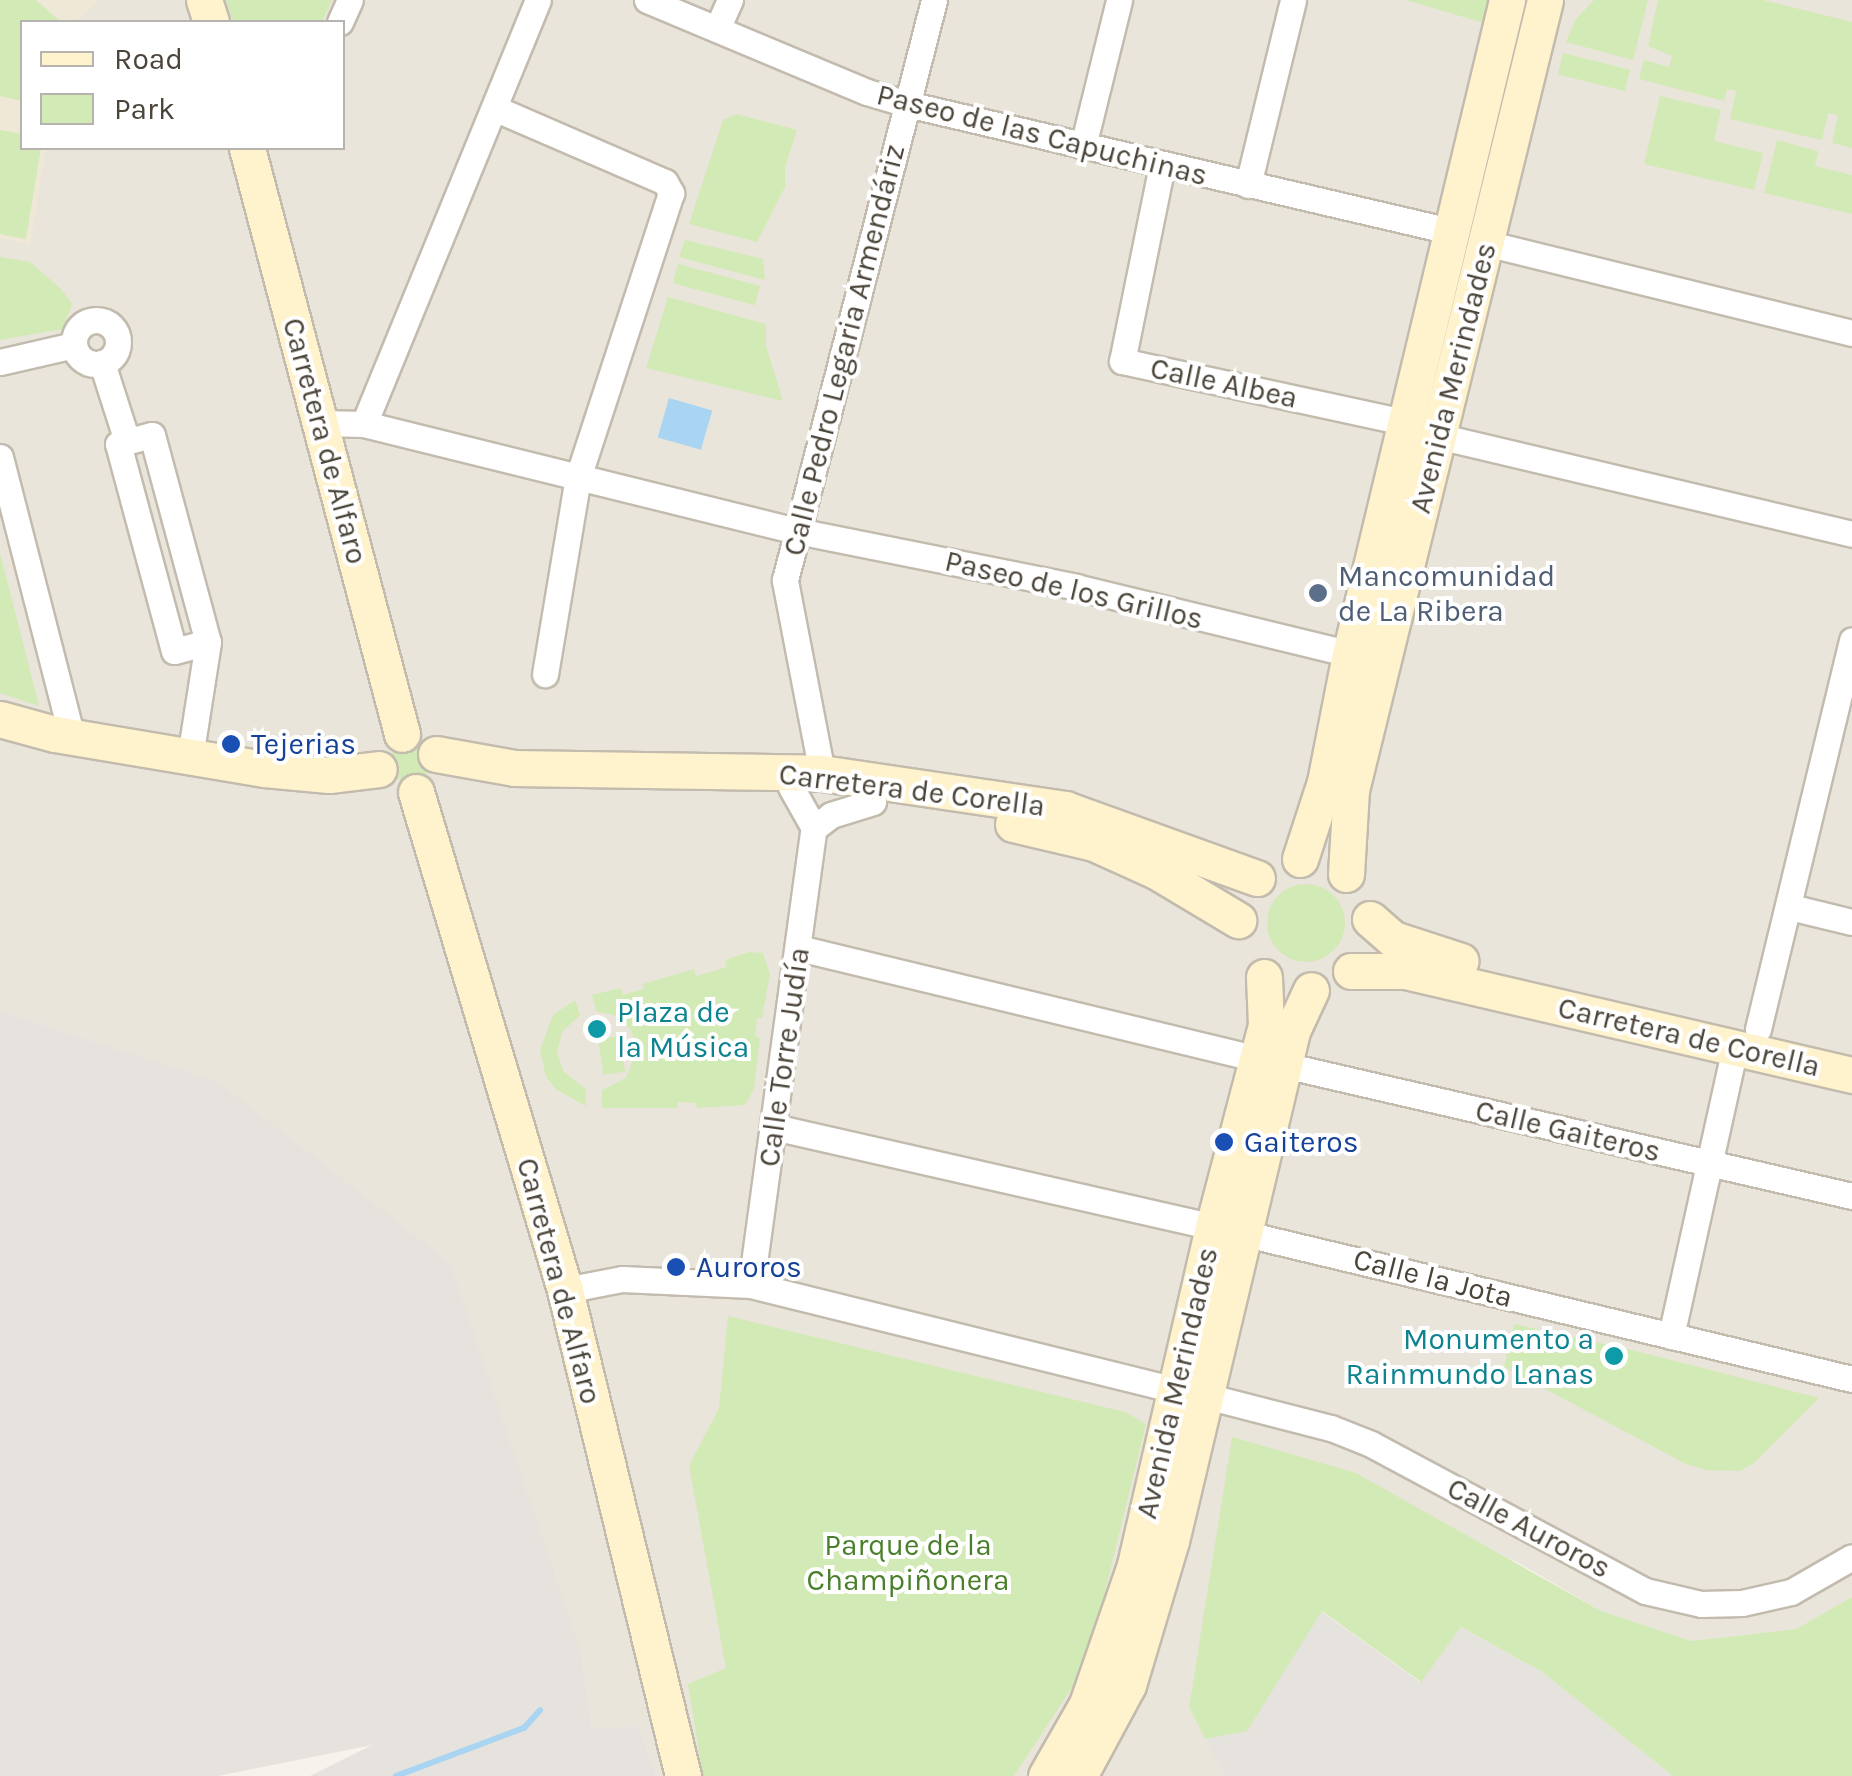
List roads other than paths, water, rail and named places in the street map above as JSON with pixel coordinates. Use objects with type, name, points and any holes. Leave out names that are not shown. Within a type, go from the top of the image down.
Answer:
[{"type":"main road","name":"Avenida Merindades","points":[[1300,859],[1325,782],[1350,654],[1507,0]]},
{"type":"main road","name":"Avenida Merindades","points":[[1346,874],[1351,790],[1545,0]]},
{"type":"main road","name":"Carretera de Alfaro","points":[[248,150],[402,734]]},
{"type":"main road","points":[[0,719],[72,738],[190,757],[330,775],[379,770]]},
{"type":"main road","points":[[402,734],[419,736],[427,775],[398,792],[383,781],[379,770],[381,750],[402,734]]},
{"type":"main road","name":"Carretera de Corella","points":[[427,775],[476,764],[806,780],[1065,809],[1257,878]]},
{"type":"main road","name":"Carretera de Alfaro","points":[[427,775],[565,1290],[683,1776]]},
{"type":"main road","name":"Carretera de Corella","points":[[806,780],[873,802],[1043,828],[1094,843],[1156,871],[1238,920]]},
{"type":"main road","points":[[1300,859],[1316,860],[1346,874],[1363,894],[1370,919],[1366,948],[1350,971],[1339,981],[1310,990],[1286,988],[1264,977],[1249,961],[1238,920],[1244,898],[1257,878],[1276,864],[1300,859]]},
{"type":"main road","name":"Carretera de Corella","points":[[1370,919],[1392,939],[1420,950],[1746,1039],[1852,1075]]},
{"type":"main road","name":"Carretera de Corella","points":[[1350,971],[1404,971],[1746,1039],[1852,1051]]},
{"type":"main road","name":"Avenida Merindades","points":[[1264,977],[1271,1062]]},
{"type":"main road","name":"Avenida Merindades","points":[[1079,1776],[1128,1685],[1171,1541],[1192,1394],[1271,1062],[1292,1031],[1310,990]]},
{"type":"main road","name":"Avenida Merindades","points":[[1046,1776],[1087,1704],[1192,1394]]},
{"type":"street","points":[[364,424],[538,0]]},
{"type":"street","name":"Paseo de las Capuchinas","points":[[647,0],[866,92],[907,104],[1450,230]]},
{"type":"street","points":[[717,30],[730,0]]},
{"type":"street","name":"Calle Pedro Legaria Armendáriz","points":[[806,780],[785,580],[934,0]]},
{"type":"street","points":[[1084,146],[1119,0]]},
{"type":"street","points":[[1248,184],[1293,0]]},
{"type":"street","points":[[494,108],[664,182],[671,194],[578,478],[544,674]]},
{"type":"street","name":"Calle Albea","points":[[1162,165],[1122,361],[1404,422]]},
{"type":"street","points":[[1486,243],[1852,334]]},
{"type":"street","points":[[86,323],[106,323],[118,341],[114,355],[102,363],[82,359],[74,345],[76,333],[86,323]]},
{"type":"street","points":[[0,362],[74,345]]},
{"type":"street","points":[[102,363],[127,441]]},
{"type":"street","name":"Paseo de los Grillos","points":[[320,423],[364,424],[797,531],[1076,587],[1350,654]]},
{"type":"street","points":[[190,757],[208,642],[152,435],[118,444],[174,652],[208,642]]},
{"type":"street","points":[[1438,436],[1852,534]]},
{"type":"street","points":[[0,457],[72,738]]},
{"type":"street","points":[[1671,1336],[1710,1164],[1842,724],[1852,640]]},
{"type":"street","points":[[806,780],[814,828],[831,816],[873,802]]},
{"type":"street","name":"Calle Torre Judía","points":[[751,1285],[814,828]]},
{"type":"street","points":[[1790,907],[1852,922]]},
{"type":"street","name":"Calle Gaiteros","points":[[799,948],[1852,1196]]},
{"type":"street","name":"Calle la Jota","points":[[774,1127],[1230,1230],[1852,1379]]},
{"type":"street","name":"Calle Auroros","points":[[565,1290],[622,1279],[751,1285],[1331,1428],[1371,1444],[1645,1591],[1701,1604],[1742,1604],[1790,1592],[1852,1557]]},
{"type":"water","points":[[669,398],[712,410],[701,450],[658,437]]},
{"type":"waterway","points":[[396,1776],[524,1728],[540,1710]]},
{"type":"place","name":"Mancomunidad de La Ribera","points":[[1318,593]]},
{"type":"place","name":"Tejerias","points":[[231,744]]},
{"type":"place","name":"Plaza de la Música","points":[[597,1029]]},
{"type":"place","name":"Gaiteros","points":[[1224,1142]]},
{"type":"place","name":"Auroros","points":[[676,1267]]},
{"type":"place","name":"Monumento a Rainmundo Lanas","points":[[1614,1356]]},
{"type":"park label","name":"Parque de la Champiñonera","points":[[908,1562]]}]
